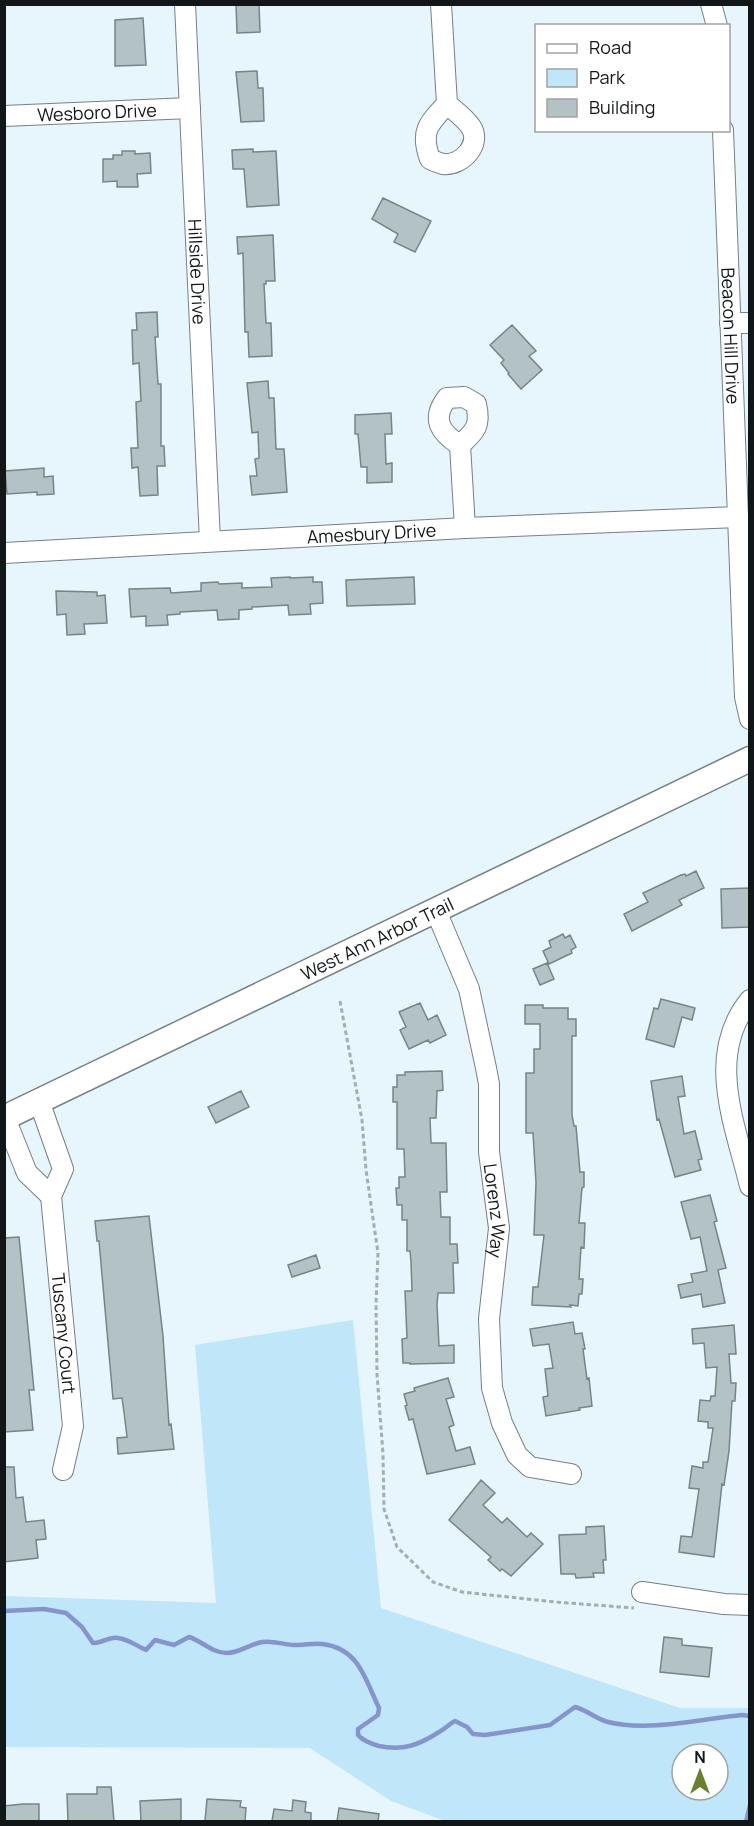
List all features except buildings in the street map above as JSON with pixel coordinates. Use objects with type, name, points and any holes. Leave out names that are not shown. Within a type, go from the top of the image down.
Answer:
[{"type":"street","name":"Hillside Drive","points":[[185,4],[210,541]]},
{"type":"street","points":[[441,4],[447,104]]},
{"type":"street","points":[[711,4],[716,24]]},
{"type":"street","name":"Wesboro Drive","points":[[4,116],[190,108]]},
{"type":"street","name":"Beacon Hill Drive","points":[[723,132],[740,323],[738,517],[745,697],[750,719]]},
{"type":"street","points":[[460,445],[465,528]]},
{"type":"street","name":"Amesbury Drive","points":[[4,553],[465,528],[738,517]]},
{"type":"street","name":"West Ann Arbor Trail","points":[[5,1118],[750,759]]},
{"type":"street","name":"Lorenz Way","points":[[436,911],[469,989],[489,1084],[489,1152],[499,1228],[489,1319],[490,1365],[496,1406],[517,1455],[524,1463],[530,1467],[571,1474]]},
{"type":"street","points":[[750,1000],[738,1017],[728,1042],[725,1078],[750,1186]]},
{"type":"street","name":"Tuscany Court","points":[[39,1101],[63,1169],[51,1196],[73,1426],[63,1470]]},
{"type":"street","points":[[5,1118],[27,1173],[51,1196]]},
{"type":"street","points":[[641,1600],[750,1605]]},
{"type":"path","points":[[340,1001],[362,1119],[366,1170],[378,1253],[377,1374],[383,1454],[384,1509],[397,1547],[433,1582],[462,1592],[555,1602],[641,1600]]},
{"type":"green space","points":[[353,1320],[381,1608],[680,1708],[749,1708],[749,1821],[445,1821],[391,1801],[310,1748],[5,1747],[5,1596],[216,1603],[195,1345]]},
{"type":"waterway","points":[[4,1611],[44,1609],[66,1613],[82,1627],[93,1643],[118,1638],[146,1650],[155,1640],[174,1645],[189,1637],[217,1651],[227,1653],[267,1642],[294,1645],[319,1644],[334,1647],[353,1658],[365,1676],[379,1708],[378,1715],[358,1729],[358,1735],[379,1746],[396,1748],[418,1743],[432,1737],[455,1721],[467,1727],[473,1734],[485,1735],[550,1725],[575,1707],[608,1722],[640,1726],[750,1716]]},
{"type":"waterway","points":[[746,1822],[750,1805]]}]
